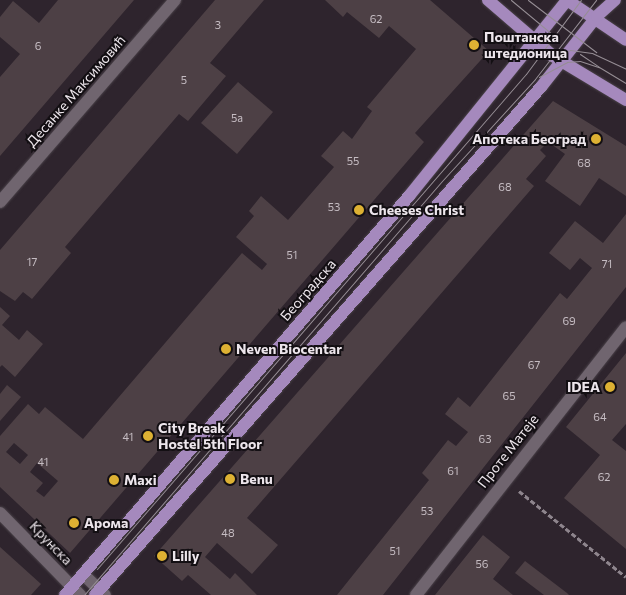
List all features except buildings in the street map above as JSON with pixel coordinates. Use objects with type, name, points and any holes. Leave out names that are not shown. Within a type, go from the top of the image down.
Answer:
[{"type":"main road","points":[[488,0],[561,62],[626,100]]},
{"type":"main road","points":[[567,0],[626,40]]},
{"type":"main road","name":"Београдска","points":[[72,592],[84,575],[409,196],[567,0]]},
{"type":"main road","points":[[595,18],[603,0]]},
{"type":"main road","points":[[100,593],[561,62],[595,18],[615,0]]},
{"type":"street","name":"Десанке Максимовић","points":[[0,202],[175,0]]},
{"type":"street","name":"Проте Матеје","points":[[416,595],[626,327]]},
{"type":"street","name":"Крунска","points":[[0,513],[72,592]]},
{"type":"street","name":"Крунска","points":[[84,575],[100,593]]},
{"type":"path","points":[[505,480],[626,576]]},
{"type":"tram line","points":[[511,0],[559,40]]},
{"type":"tram line","points":[[528,0],[596,52]]},
{"type":"tram line","points":[[97,569],[526,74],[581,0]]},
{"type":"tram line","points":[[84,595],[442,181],[535,79],[596,0]]},
{"type":"tram line","points":[[553,56],[570,50],[592,53],[626,69]]},
{"type":"tram line","points":[[580,54],[599,67]]},
{"type":"tram line","points":[[539,77],[567,62],[580,61],[599,67],[626,83]]},
{"type":"place","name":"Поштанска штедионица","points":[[474,45]]},
{"type":"place","name":"Апотека Београд","points":[[596,139]]},
{"type":"place","name":"Cheeses Christ","points":[[359,210]]},
{"type":"place","name":"Neven Biocentar","points":[[226,349]]},
{"type":"place","name":"IDEA","points":[[610,387]]},
{"type":"place","name":"City Break Hostel 5th Floor","points":[[148,436]]},
{"type":"place","name":"Benu","points":[[230,479]]},
{"type":"place","name":"Maxi","points":[[114,480]]},
{"type":"place","name":"Арома","points":[[74,523]]},
{"type":"place","name":"Lilly","points":[[162,556]]}]
